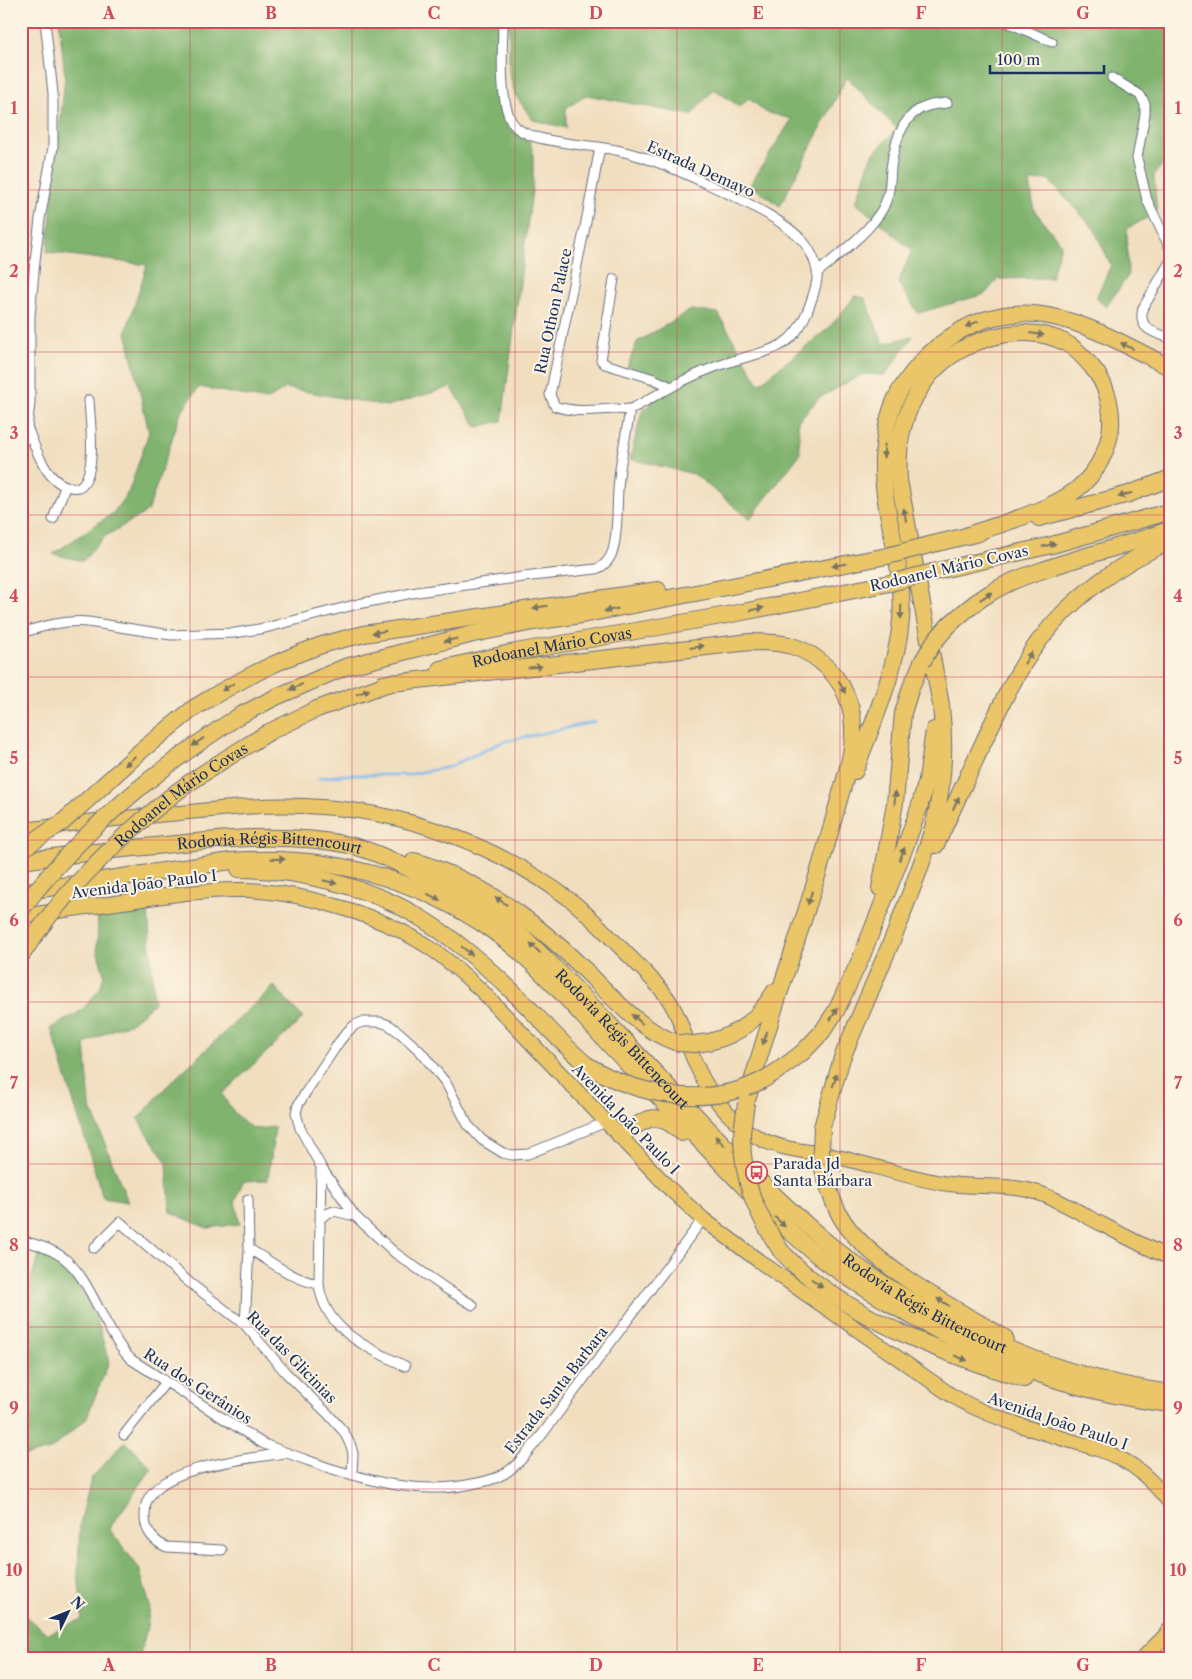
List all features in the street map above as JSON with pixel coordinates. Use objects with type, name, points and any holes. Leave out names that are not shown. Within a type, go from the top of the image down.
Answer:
[{"type":"highway","points":[[1163,1404],[1116,1400],[1056,1388],[962,1358],[920,1341],[854,1307],[803,1272],[781,1251],[763,1223],[750,1194],[744,1168],[742,1137],[746,1103],[758,1059],[825,852],[880,700],[899,638],[901,618],[900,582],[884,488],[883,460],[885,433],[897,395],[907,379],[934,350],[962,329],[984,319],[1009,315],[1027,314],[1068,320],[1171,368]]},
{"type":"highway","points":[[177,870],[242,869],[330,881],[399,907],[453,940],[483,964],[573,1054],[587,1065],[607,1076],[643,1090],[667,1095],[694,1097],[727,1092],[758,1082],[782,1068],[803,1052],[822,1032],[836,1012],[849,985],[905,847],[927,780],[934,727],[935,699],[927,664],[923,608],[899,480],[898,455],[900,433],[906,415],[924,382],[934,370],[964,347],[991,337],[1010,334],[1040,334],[1064,342],[1075,348],[1084,357],[1104,386],[1111,408],[1110,436],[1106,450],[1084,484],[1068,496],[1045,508],[968,535]]},
{"type":"highway","name":"Rodoanel Mário Covas","points":[[21,910],[55,868],[129,798],[199,741],[239,716],[328,673],[473,634],[524,623],[581,615],[887,556],[1078,508],[1128,494],[1171,478]]},
{"type":"highway","name":"Rodoanel Mário Covas","points":[[21,956],[60,902],[95,865],[142,821],[175,794],[216,765],[269,732],[317,709],[384,684],[449,667],[510,653],[736,613],[890,583],[1052,545],[1171,511]]},
{"type":"highway","points":[[871,932],[886,862],[895,803],[903,714],[911,687],[927,664],[934,642],[948,626],[975,603],[1007,584],[1072,559],[1139,541],[1171,529]]},
{"type":"highway","points":[[1096,1378],[1008,1340],[923,1289],[864,1245],[848,1228],[837,1210],[829,1190],[821,1151],[822,1127],[842,1058],[898,925],[1007,692],[1039,641],[1075,602],[1106,577],[1130,561],[1171,541]]},
{"type":"highway","points":[[21,850],[64,821],[142,750],[194,708],[237,681],[278,661],[321,645],[364,634],[632,594],[779,576]]},
{"type":"highway","points":[[384,684],[605,660],[715,645],[773,642],[792,646],[809,654],[826,666],[838,679],[850,707],[853,724],[853,740],[848,765],[825,852]]},
{"type":"highway","points":[[898,925],[927,847],[935,820],[940,791],[944,730],[941,705],[927,664]]},
{"type":"highway","name":"Rodovia Régis Bittencourt","points":[[21,861],[217,839],[300,838],[349,846],[379,855],[456,891],[485,908],[513,928],[581,994],[762,1184],[810,1229],[838,1252],[881,1282],[921,1307],[974,1334],[1024,1355],[1096,1378],[1147,1390],[1171,1393]]},
{"type":"highway","points":[[379,855],[418,862],[453,875],[499,899],[530,921],[570,955],[610,995],[650,1030],[667,1040],[694,1044],[727,1038],[744,1028],[759,1013],[786,975]]},
{"type":"highway","name":"Rodovia Régis Bittencourt","points":[[21,892],[232,861],[262,859],[322,862],[354,868],[380,875],[423,891],[457,908],[494,932],[550,981],[742,1186],[818,1255],[854,1282],[935,1330],[988,1354],[1047,1376],[1112,1395],[1163,1404]]},
{"type":"highway","points":[[620,1136],[652,1117],[665,1120],[675,1126],[742,1186]]},
{"type":"main road","points":[[21,831],[96,820],[261,806],[327,807],[357,811],[437,829],[497,856],[541,880],[590,916],[660,988],[671,1002],[679,1017],[692,1053],[716,1099],[727,1114],[761,1140],[781,1147],[839,1157],[944,1183],[1029,1190],[1062,1202],[1149,1249],[1171,1258]]},
{"type":"main road","name":"Avenida João Paulo I","points":[[21,916],[186,893],[246,890],[296,896],[362,915],[396,929],[428,947],[455,966],[509,1018],[670,1189],[703,1219],[759,1261],[950,1395],[979,1411],[1002,1420],[1090,1447],[1127,1462],[1146,1476],[1171,1504]]},
{"type":"main road","points":[[1143,1658],[1171,1628]]},
{"type":"street","points":[[21,450],[28,428],[31,385],[30,316],[35,261],[40,219],[53,147],[53,93],[45,21]]},
{"type":"street","name":"Estrada Demayo","points":[[503,21],[504,97],[507,114],[511,121],[524,132],[532,136],[639,155],[752,206],[783,225],[802,240],[812,255],[818,272]]},
{"type":"street","points":[[1005,21],[1052,42]]},
{"type":"street","points":[[1112,78],[1140,95],[1145,104],[1137,158],[1147,200],[1171,251]]},
{"type":"street","points":[[21,633],[62,622],[74,621],[171,635],[235,633],[265,628],[350,606],[416,592],[602,567],[609,561],[613,550],[617,524],[619,477],[630,409],[698,373],[769,350],[793,338],[802,324],[814,292],[818,272],[874,222],[887,200],[895,146],[905,124],[911,115],[919,109],[946,103]]},
{"type":"street","name":"Rua Othon Palace","points":[[600,147],[550,395],[556,406],[566,409],[630,409]]},
{"type":"street","points":[[1171,260],[1143,308],[1141,316],[1146,328],[1171,338]]},
{"type":"street","points":[[614,280],[600,360],[605,364],[654,379],[671,387]]},
{"type":"street","points":[[28,428],[42,464],[50,474],[65,487],[79,488],[87,480],[92,449],[89,400]]},
{"type":"street","points":[[54,520],[65,487]]},
{"type":"street","points":[[473,1305],[394,1253],[355,1216],[321,1167],[300,1128],[296,1113],[298,1105],[347,1032],[355,1025],[370,1021],[389,1025],[400,1032],[420,1051],[446,1084],[472,1130],[482,1140],[503,1153],[512,1156],[528,1154],[606,1122]]},
{"type":"street","points":[[321,1167],[319,1284],[326,1309],[339,1327],[351,1338],[405,1366]]},
{"type":"street","points":[[245,1325],[249,1249],[248,1199]]},
{"type":"street","points":[[320,1219],[334,1211],[355,1216]]},
{"type":"street","name":"Estrada Santa Barbara","points":[[352,1475],[402,1486],[438,1488],[460,1487],[503,1475],[511,1469],[541,1436],[703,1219]]},
{"type":"street","name":"Rua das Glicinias","points":[[94,1248],[120,1222],[190,1284],[245,1325],[280,1366],[344,1432],[353,1454],[352,1475]]},
{"type":"street","name":"Rua dos Gerânios","points":[[21,1240],[60,1255],[68,1261],[83,1281],[122,1350],[138,1364],[262,1443],[284,1453],[352,1475]]},
{"type":"street","points":[[249,1249],[298,1278],[319,1284]]},
{"type":"street","points":[[124,1435],[166,1382]]},
{"type":"street","points":[[222,1550],[160,1544],[154,1539],[145,1522],[145,1512],[149,1498],[161,1484],[183,1472],[217,1464],[284,1453]]},
{"type":"green space","points":[[59,21],[498,21],[499,98],[502,115],[513,131],[530,141],[533,153],[533,182],[502,421],[477,427],[451,387],[387,406],[286,388],[267,400],[199,387],[181,412],[148,511],[104,537],[83,561],[53,554],[113,513],[129,491],[149,432],[126,332],[147,265],[47,252],[65,77]]},
{"type":"green space","points":[[509,21],[1171,21],[1171,154],[1154,175],[1157,212],[1127,229],[1128,276],[1106,307],[1096,298],[1111,265],[1094,229],[1048,179],[1030,182],[1034,210],[1061,244],[1051,278],[998,279],[985,294],[918,313],[898,283],[912,250],[856,203],[871,156],[897,129],[847,77],[780,206],[750,185],[792,119],[765,112],[749,98],[740,107],[714,89],[691,115],[587,95],[566,108],[566,128],[533,120],[515,95],[509,71]]},
{"type":"green space","points":[[855,296],[865,298],[883,344],[913,336],[885,375],[863,374],[819,398],[798,421],[800,454],[750,519],[694,474],[630,459],[642,411],[667,390],[627,368],[637,342],[691,310],[718,313],[759,384],[830,327]]},
{"type":"green space","points":[[148,909],[154,1003],[131,1023],[112,1030],[85,1044],[90,1106],[128,1202],[103,1198],[51,1028],[81,1011],[100,989],[104,975],[97,949],[98,916]]},
{"type":"green space","points":[[274,986],[303,1018],[222,1094],[237,1116],[248,1125],[259,1129],[275,1127],[268,1180],[243,1181],[235,1201],[240,1224],[207,1228],[170,1212],[167,1163],[138,1119],[165,1088]]},
{"type":"green space","points":[[41,1251],[75,1279],[97,1320],[109,1362],[86,1419],[50,1450],[21,1457],[21,1304]]},
{"type":"green space","points":[[125,1441],[152,1468],[109,1529],[139,1568],[150,1606],[139,1658],[21,1658],[21,1613],[48,1634],[82,1619],[78,1569],[80,1524],[91,1479]]},
{"type":"waterway","points":[[319,778],[344,775],[406,775],[449,767],[502,742],[594,722]]},
{"type":"place","name":"Parada Jd Santa Bárbara","points":[[757,1172]]}]
